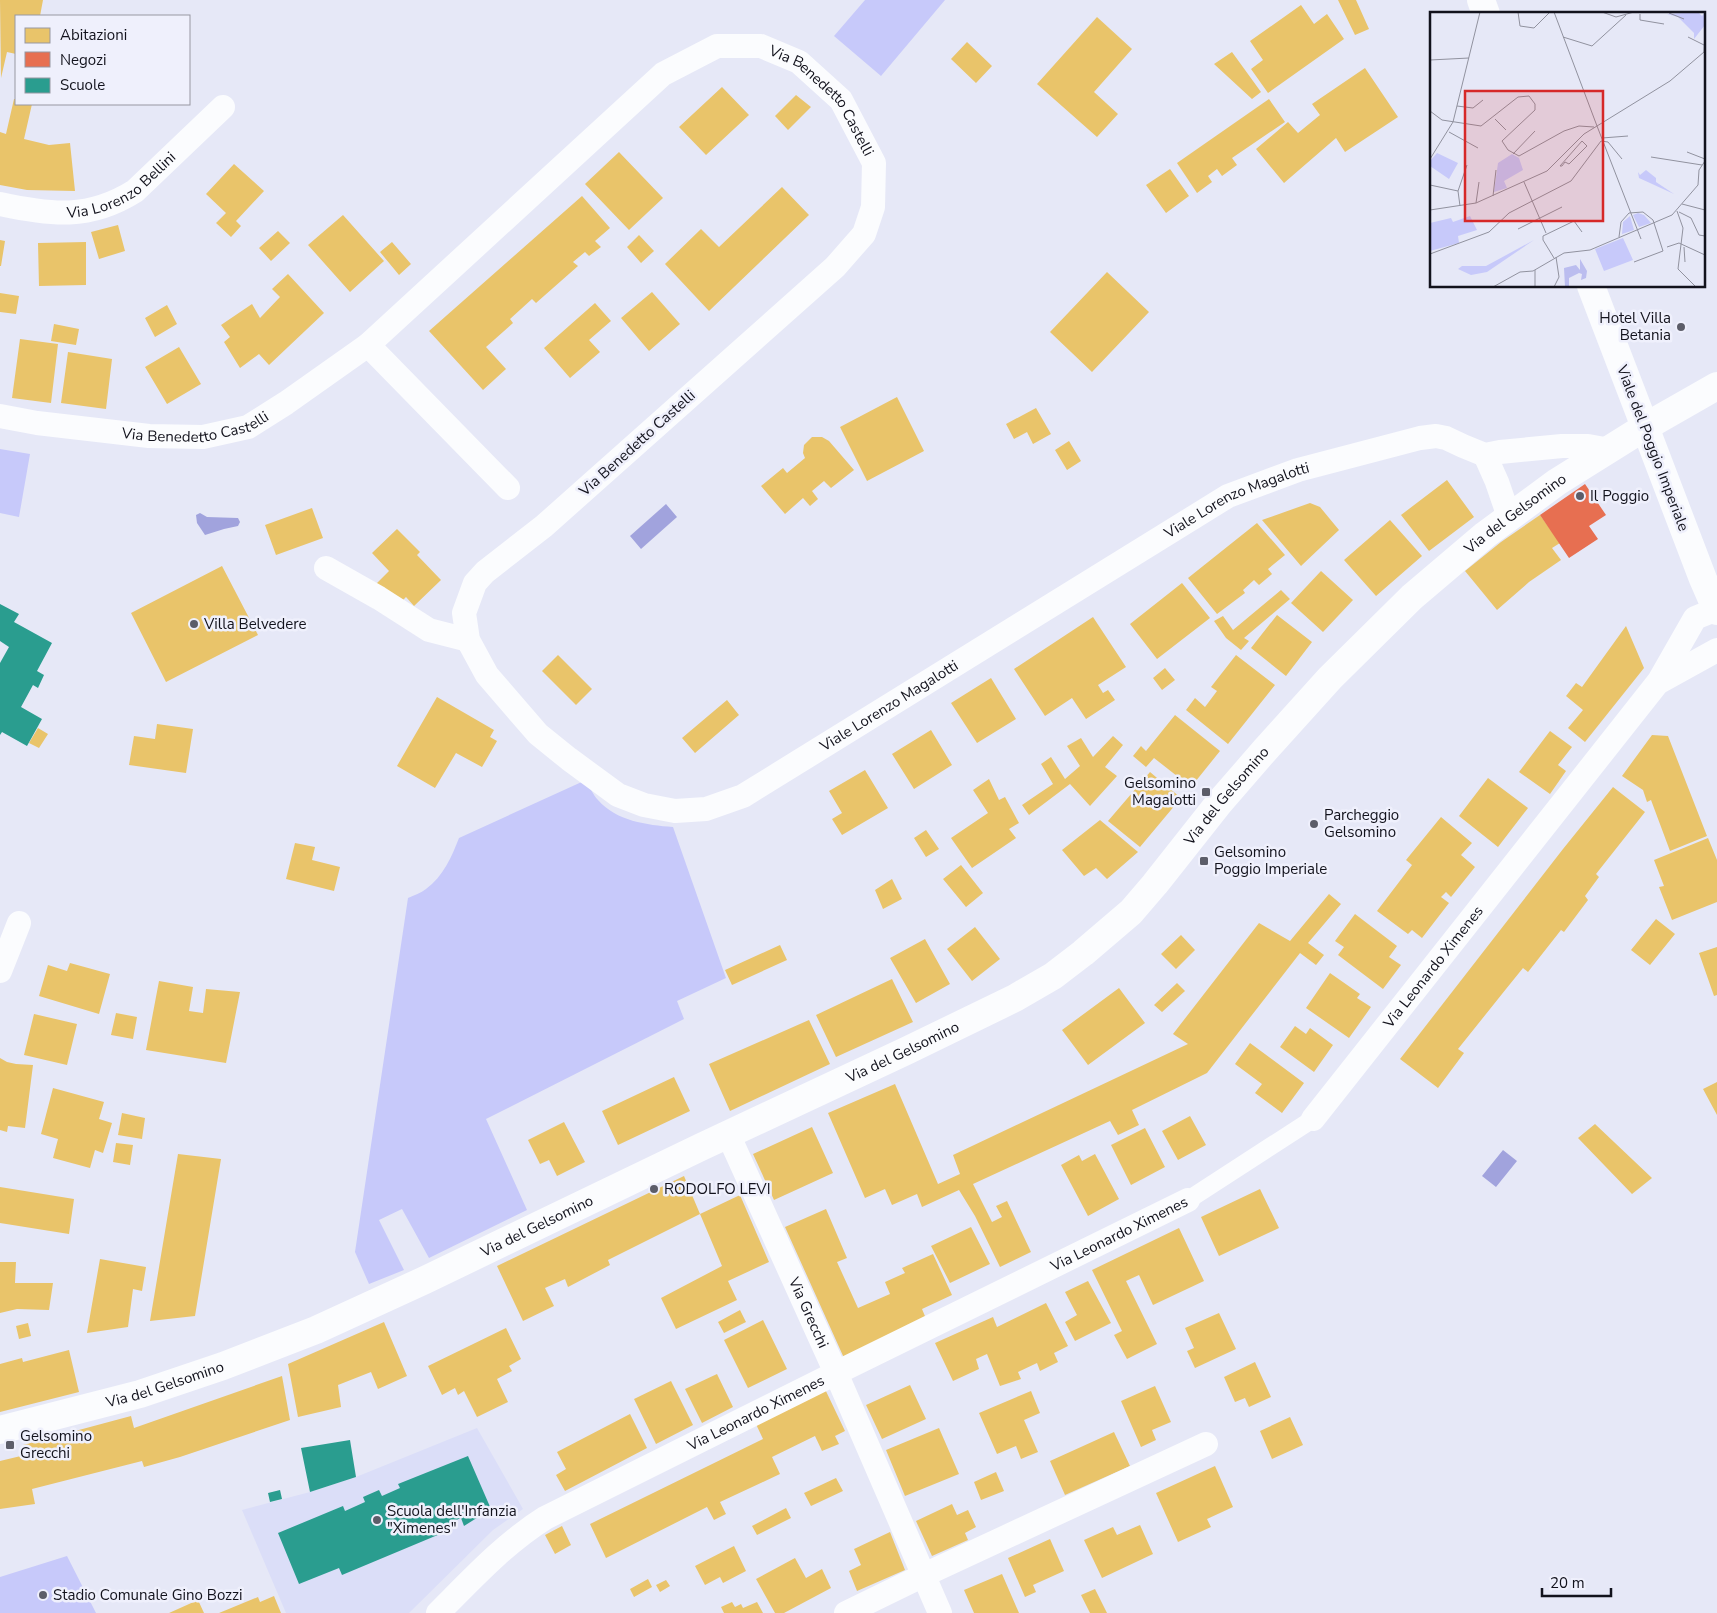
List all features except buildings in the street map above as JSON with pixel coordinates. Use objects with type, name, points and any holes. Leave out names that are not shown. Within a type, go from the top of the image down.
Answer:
[{"type":"main road","points":[[1481,0],[1485,12]]},
{"type":"main road","name":"Viale del Poggio Imperiale","points":[[1592,288],[1703,579],[1717,610]]},
{"type":"main road","name":"Via del Gelsomino","points":[[0,1430],[140,1394],[223,1366],[316,1330],[425,1280],[1015,998],[1053,976],[1083,954],[1131,912],[1219,803],[1330,678],[1412,597],[1460,555],[1508,517],[1571,472],[1717,386]]},
{"type":"street","name":"Via Benedetto Castelli","points":[[0,416],[37,423],[149,436],[203,437],[248,427],[286,403],[368,345],[663,74],[717,46],[761,46],[800,62],[840,100],[874,163],[873,207],[864,234],[835,267],[544,526]]},
{"type":"street","name":"Via Lorenzo Bellini","points":[[0,204],[43,212],[80,212],[104,207],[118,201],[135,191],[222,107]]},
{"type":"street","points":[[368,345],[508,488]]},
{"type":"street","name":"Viale Lorenzo Magalotti","points":[[544,526],[485,572],[475,583],[464,614],[468,640],[487,675],[538,734],[618,795],[644,805],[675,811],[706,809],[743,796],[1228,496],[1298,470],[1420,438],[1436,436],[1446,438],[1485,455]]},
{"type":"street","points":[[1508,517],[1497,482],[1485,455],[1562,446],[1588,446],[1610,450]]},
{"type":"street","points":[[326,568],[379,598],[429,630],[468,640]]},
{"type":"street","name":"Via Leonardo Ximenes","points":[[438,1613],[500,1551],[520,1534],[545,1518],[1188,1200],[1313,1120],[1659,682],[1695,618],[1717,610]]},
{"type":"street","name":"Via Leonardo Ximenes","points":[[1659,682],[1717,650]]},
{"type":"street","points":[[0,971],[18,923]]},
{"type":"street","name":"Via Grecchi","points":[[728,1134],[836,1373],[940,1613]]},
{"type":"street","points":[[846,1613],[1206,1444]]},
{"type":"shaded area","points":[[865,0],[945,0],[881,76],[834,36]]},
{"type":"shaded area","points":[[0,449],[30,454],[19,517],[0,513]]},
{"type":"shaded area","points":[[666,504],[677,517],[641,549],[630,536]]},
{"type":"shaded area","points":[[200,513],[207,517],[238,518],[240,522],[238,526],[205,535],[197,523],[196,515]]},
{"type":"shaded area","points":[[586,780],[596,798],[614,813],[633,821],[673,827],[726,978],[677,1001],[684,1019],[486,1119],[527,1210],[429,1258],[402,1209],[379,1220],[404,1270],[369,1284],[355,1252],[408,898],[424,890],[437,879],[450,859],[459,838]]},
{"type":"shaded area","points":[[1503,1150],[1517,1161],[1496,1187],[1482,1176]]},
{"type":"shaded area","name":"Scuola dell'Infanzia \"Ximenes\"","points":[[477,1428],[523,1509],[493,1530],[409,1613],[286,1613],[242,1510],[310,1492],[356,1477]]},
{"type":"shaded area","name":"Stadio Comunale Gino Bozzi","points":[[67,1556],[96,1613],[0,1613],[0,1577]]},
{"type":"place","name":"Hotel Villa Betania","points":[[1681,327]]},
{"type":"place","name":"Il Poggio","points":[[1580,496]]},
{"type":"place","name":"Villa Belvedere","points":[[194,624]]},
{"type":"place","name":"Gelsomino Magalotti","points":[[1206,792]]},
{"type":"place","name":"Parcheggio Gelsomino","points":[[1314,824]]},
{"type":"place","name":"Gelsomino Poggio Imperiale","points":[[1204,861]]},
{"type":"place","name":"RODOLFO LEVI","points":[[654,1189]]},
{"type":"place","name":"Gelsomino Grecchi","points":[[10,1445]]},
{"type":"place","name":"Scuola dell'Infanzia \"Ximenes\"","points":[[377,1520]]},
{"type":"place","name":"Stadio Comunale Gino Bozzi","points":[[43,1595]]}]
